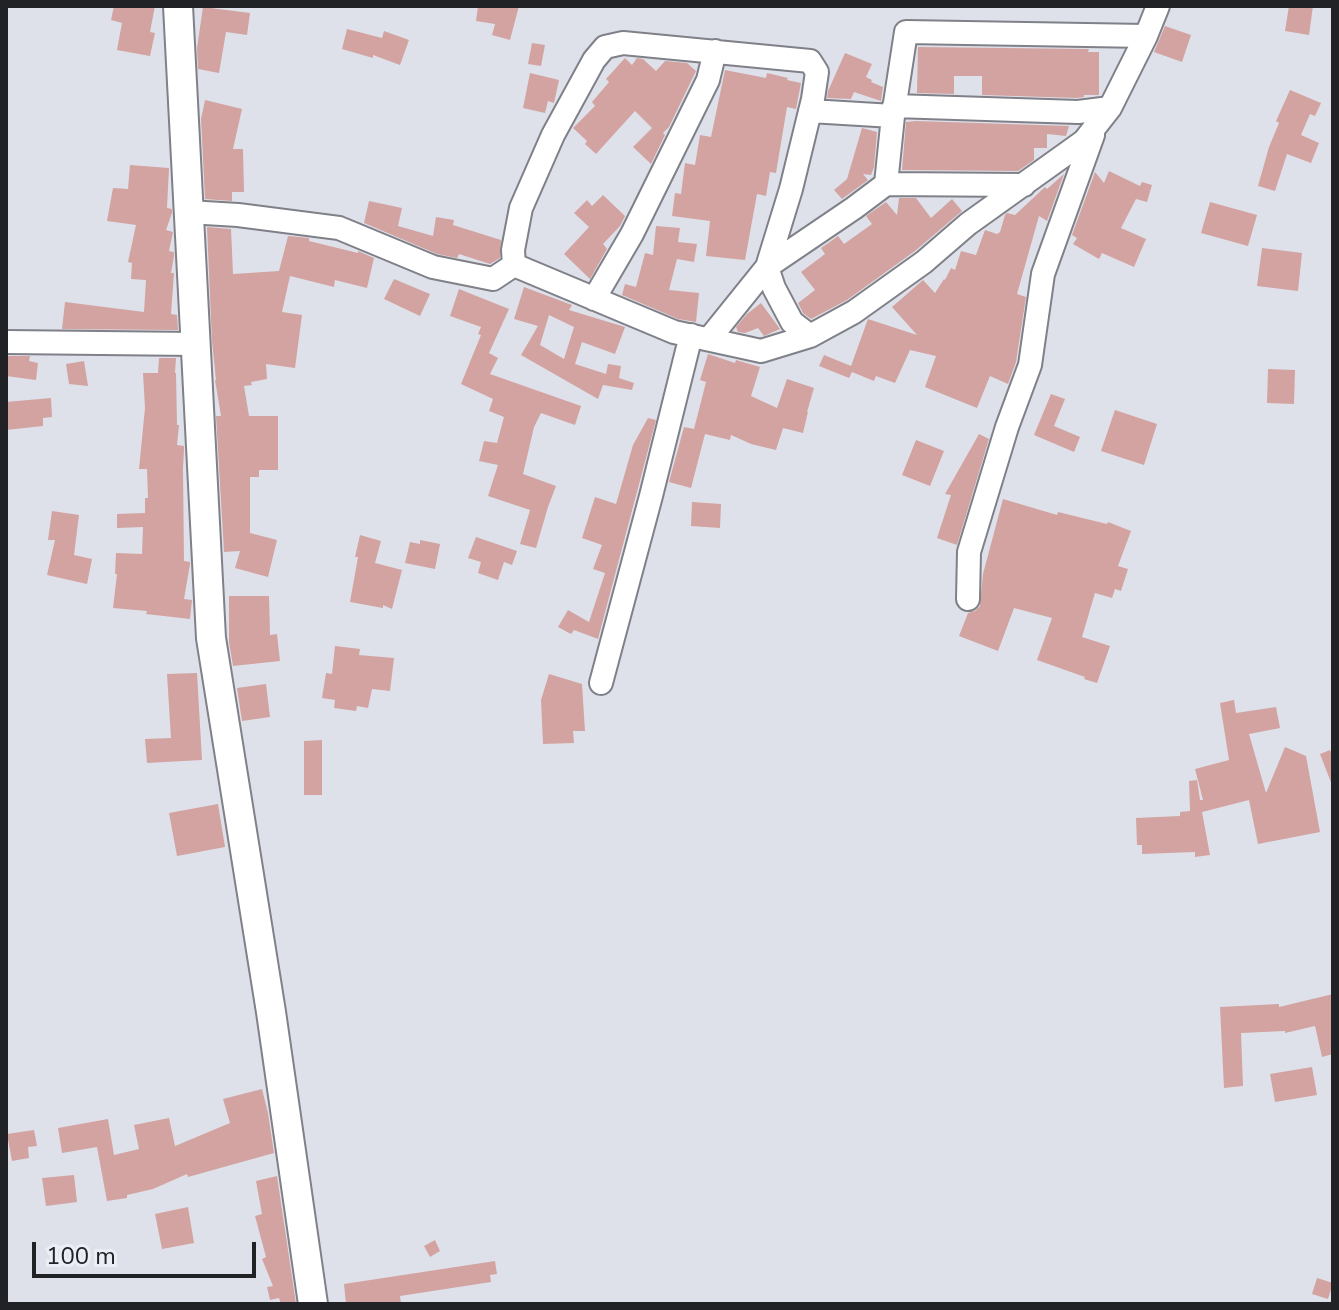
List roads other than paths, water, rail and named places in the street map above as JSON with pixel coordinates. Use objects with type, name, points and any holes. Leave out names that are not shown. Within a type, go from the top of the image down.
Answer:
[{"type":"main road","points":[[178,6],[211,638],[271,1012],[313,1304]]},
{"type":"street","points":[[968,599],[969,552],[1007,427],[1030,365],[1043,274],[1104,116],[1146,36],[1158,6]]},
{"type":"street","points":[[886,184],[906,32],[1146,36]]},
{"type":"street","points":[[514,265],[513,250],[521,208],[553,135],[594,60],[605,47],[623,43],[810,61],[817,72],[810,111],[791,189],[767,267],[792,322],[810,336]]},
{"type":"street","points":[[594,299],[632,234],[708,80],[715,51]]},
{"type":"street","points":[[810,111],[1078,112],[1104,116]]},
{"type":"street","points":[[514,265],[674,332],[761,351],[810,336],[854,312],[913,271],[968,224],[1084,141],[1104,116]]},
{"type":"street","points":[[601,683],[651,496],[700,337],[767,267],[886,184],[1024,185]]},
{"type":"street","points":[[188,212],[339,228],[433,267],[493,279],[514,265]]},
{"type":"street","points":[[6,342],[195,344]]}]
